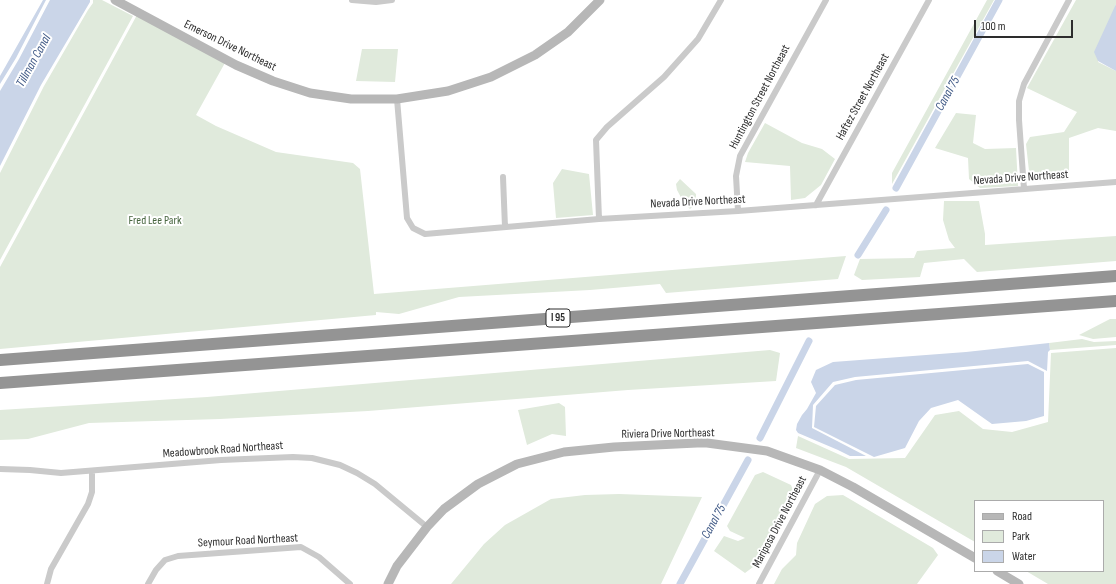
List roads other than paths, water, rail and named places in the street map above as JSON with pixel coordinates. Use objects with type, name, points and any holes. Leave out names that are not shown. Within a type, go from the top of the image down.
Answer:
[{"type":"highway","name":"I 95","points":[[0,360],[1116,276]]},
{"type":"highway","name":"I 95","points":[[0,383],[1116,301]]},
{"type":"street","name":"Emerson Drive Northeast","points":[[115,0],[236,65],[272,81],[310,93],[351,99],[397,99],[448,91],[491,78],[535,54],[568,32],[600,0]]},
{"type":"street","points":[[352,0],[376,2],[392,0]]},
{"type":"street","points":[[599,219],[596,140],[607,127],[664,77],[698,39],[721,0]]},
{"type":"street","name":"Huntington Street Northeast","points":[[738,211],[736,176],[740,156],[826,0]]},
{"type":"street","name":"Haftez Street Northeast","points":[[816,205],[929,0]]},
{"type":"street","points":[[1024,189],[1019,101],[1024,84],[1069,0]]},
{"type":"street","name":"Nevada Drive Northeast","points":[[397,99],[407,218],[413,228],[425,234],[599,219],[738,211],[1116,182]]},
{"type":"street","points":[[503,177],[505,227]]},
{"type":"street","name":"Riviera Drive Northeast","points":[[388,584],[397,566],[427,527],[444,509],[478,484],[517,464],[564,452],[614,447],[707,443],[767,451],[820,470],[853,487],[974,557]]},
{"type":"street","name":"Meadowbrook Road Northeast","points":[[0,469],[61,473],[221,460],[293,457],[312,458],[340,465],[357,473],[375,484],[427,527]]},
{"type":"street","name":"Mariposa Drive Northeast","points":[[759,584],[820,470]]},
{"type":"street","points":[[47,584],[51,570],[88,504],[92,492],[92,471]]},
{"type":"street","name":"Seymour Road Northeast","points":[[148,584],[156,570],[165,560],[178,556],[301,547],[319,557],[350,584]]},
{"type":"street","points":[[999,572],[1019,584]]},
{"type":"water","points":[[43,0],[46,0],[16,58],[0,84],[0,76]]},
{"type":"water","name":"Tillman Canal","points":[[50,0],[90,0],[90,2],[41,85],[0,166],[0,91],[19,59]]},
{"type":"water","points":[[1116,4],[1116,71],[1098,61],[1094,52]]},
{"type":"water","points":[[1049,343],[1050,350],[1048,352],[1047,371],[1028,361],[855,377],[833,382],[813,405],[812,428],[866,456],[850,456],[798,433],[796,430],[797,424],[816,393],[811,382],[816,370],[833,362],[966,352]]},
{"type":"water","points":[[1028,364],[1044,372],[1044,416],[1026,421],[992,424],[958,400],[931,408],[919,421],[905,448],[874,457],[814,427],[816,406],[835,385],[856,380]]},
{"type":"waterway","name":"Canal 75","points":[[896,188],[999,0]]},
{"type":"waterway","name":"Canal 75","points":[[858,255],[886,210]]},
{"type":"waterway","name":"Canal 75","points":[[760,438],[809,341]]},
{"type":"waterway","name":"Canal 75","points":[[680,584],[748,460]]},
{"type":"park label","name":"Fred Lee Park","points":[[155,221]]}]
